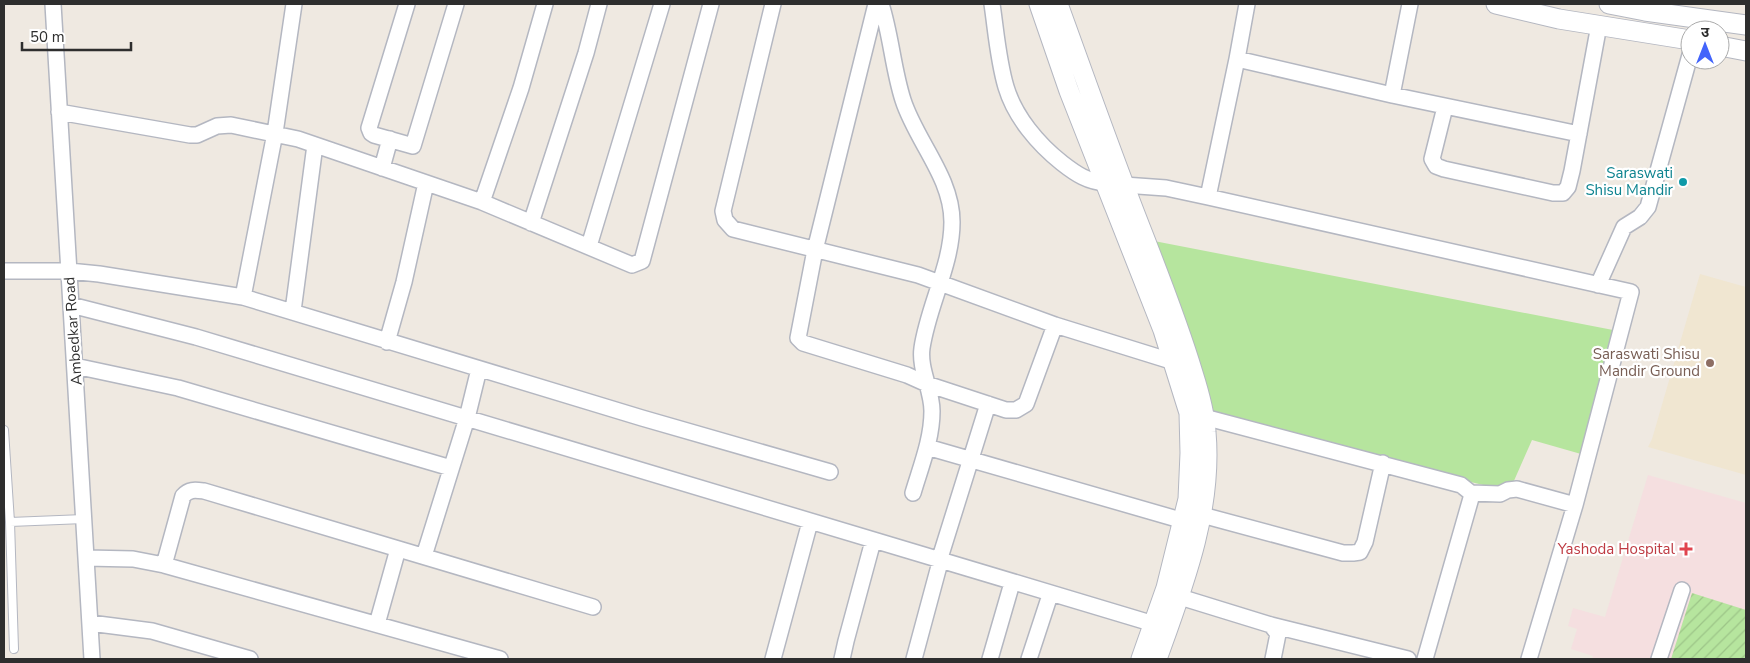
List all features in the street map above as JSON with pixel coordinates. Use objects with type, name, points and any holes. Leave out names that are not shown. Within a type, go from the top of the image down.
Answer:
[{"type":"street","name":"Ambedkar Road","points":[[53,4],[92,659]]},
{"type":"street","points":[[243,297],[274,133],[294,4]]},
{"type":"street","points":[[407,4],[369,128],[374,135],[413,146],[456,4]]},
{"type":"street","points":[[482,202],[521,88],[545,4]]},
{"type":"street","points":[[531,223],[586,53],[599,4]]},
{"type":"street","points":[[588,246],[662,4]]},
{"type":"street","points":[[59,112],[190,136],[224,125],[244,126],[274,133],[316,145],[482,202],[632,265],[642,260],[711,4]]},
{"type":"street","points":[[773,4],[723,210],[725,220],[733,229],[918,275],[1055,325],[1181,359]]},
{"type":"street","points":[[876,4],[815,250],[798,338],[803,343],[907,375],[927,384],[1006,410],[1016,410],[1026,404],[1055,325]]},
{"type":"street","points":[[881,4],[903,100],[950,200],[952,224],[947,260],[939,283],[922,350],[922,362],[932,412],[927,447],[913,493]]},
{"type":"street","points":[[992,4],[1006,86],[1013,104],[1024,122],[1048,151],[1076,174],[1093,183],[1166,188],[1208,196],[1631,292],[1575,505],[1529,659]]},
{"type":"street","points":[[1039,4],[1070,91],[1115,184]]},
{"type":"street","points":[[1058,4],[1115,184],[1204,417],[1206,432],[1206,485],[1202,515],[1180,597],[1158,659]]},
{"type":"street","points":[[1208,196],[1247,4]]},
{"type":"street","points":[[1392,95],[1410,4]]},
{"type":"street","points":[[1496,4],[1559,18],[1680,38]]},
{"type":"street","points":[[1609,4],[1652,8],[1746,25]]},
{"type":"street","points":[[1641,32],[1652,8]]},
{"type":"street","points":[[1445,107],[1432,159],[1436,166],[1444,170],[1553,193],[1563,193],[1568,187],[1599,25]]},
{"type":"street","points":[[1730,48],[1746,51]]},
{"type":"street","points":[[1237,59],[1445,107],[1579,134]]},
{"type":"street","points":[[1598,285],[1624,227],[1640,217],[1648,207],[1686,70]]},
{"type":"street","points":[[382,168],[390,139]]},
{"type":"street","points":[[293,312],[316,145]]},
{"type":"street","points":[[387,342],[404,282],[426,183]]},
{"type":"street","points":[[4,272],[69,271],[99,274],[243,297],[387,342],[830,472]]},
{"type":"street","points":[[71,305],[196,337],[1154,624]]},
{"type":"street","points":[[1142,659],[1166,588],[1188,499],[1190,477],[1189,413],[1181,359]]},
{"type":"street","points":[[75,366],[178,388],[451,468]]},
{"type":"street","points":[[424,556],[467,418],[479,369]]},
{"type":"street","points":[[914,659],[939,561],[988,404]]},
{"type":"street","points":[[1204,417],[1461,485],[1471,493],[1500,494],[1508,490],[1517,489],[1575,505]]},
{"type":"street","points":[[927,447],[1184,521]]},
{"type":"street","points":[[1202,515],[1343,552],[1360,552],[1365,542],[1383,463]]},
{"type":"street","points":[[164,565],[183,496],[186,492],[192,490],[204,491],[593,607]]},
{"type":"street","points":[[1425,659],[1471,493]]},
{"type":"street","points":[[773,659],[810,522]]},
{"type":"street","points":[[842,659],[873,541]]},
{"type":"street","points":[[377,624],[398,549]]},
{"type":"street","points":[[86,558],[133,559],[164,565],[500,659]]},
{"type":"street","points":[[990,659],[1012,583]]},
{"type":"street","points":[[1659,659],[1682,590]]},
{"type":"street","points":[[1029,659],[1050,594]]},
{"type":"street","points":[[1180,597],[1271,625],[1408,659]]},
{"type":"street","points":[[90,622],[152,630],[250,659]]},
{"type":"street","points":[[1271,625],[1278,634],[1274,659]]},
{"type":"lane","points":[[4,430],[10,522],[14,649]]},
{"type":"lane","points":[[10,522],[84,519]]},
{"type":"shaded area","name":"Saraswati Shisu Mandir Ground","points":[[1700,274],[1746,287],[1746,475],[1648,447],[1652,439]]},
{"type":"shaded area","name":"Yashoda Hospital","points":[[1648,475],[1746,503],[1746,611],[1672,659],[1592,659],[1593,656],[1571,649],[1577,629],[1568,626],[1573,608],[1605,617]]},
{"type":"green space","points":[[1154,241],[1613,330],[1581,454],[1532,440],[1513,483],[1500,489],[1211,420]]},
{"type":"green space","points":[[1692,593],[1746,610],[1746,659],[1671,659]]},
{"type":"place","name":"Saraswati Shisu Mandir","points":[[1683,182]]},
{"type":"place","name":"Saraswati Shisu Mandir Ground","points":[[1710,363]]},
{"type":"place","name":"Yashoda Hospital","points":[[1686,549]]}]
